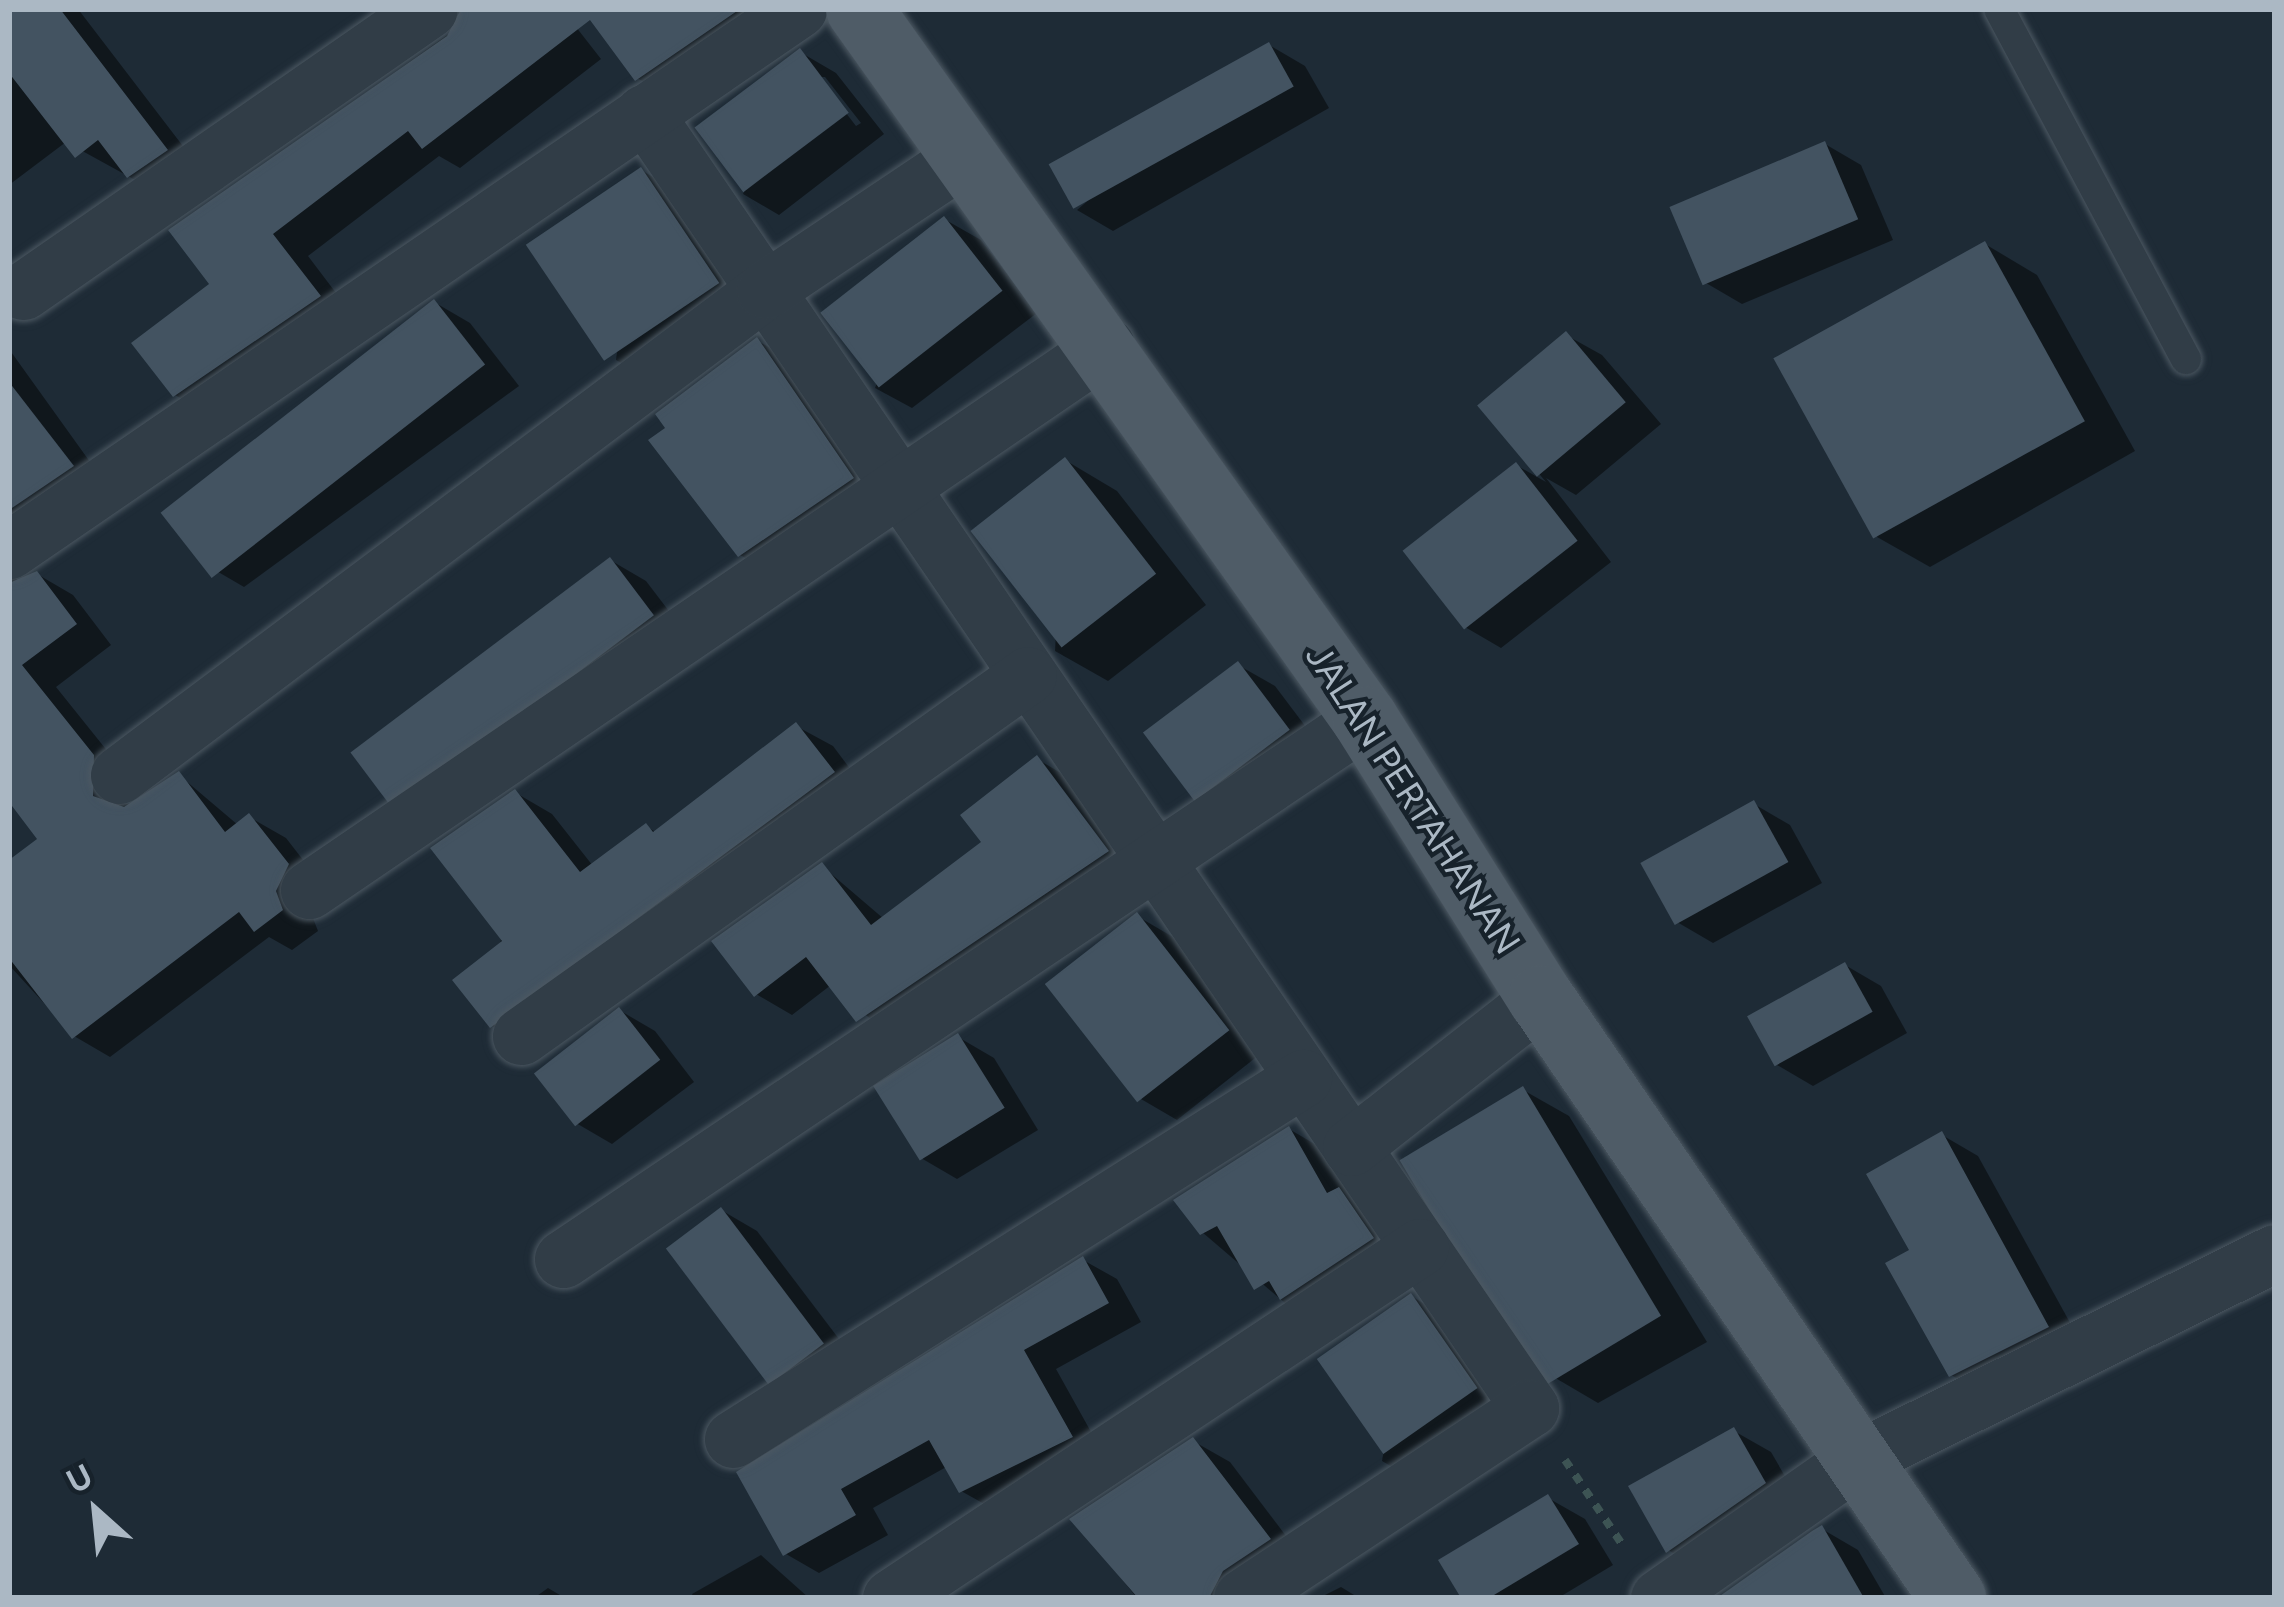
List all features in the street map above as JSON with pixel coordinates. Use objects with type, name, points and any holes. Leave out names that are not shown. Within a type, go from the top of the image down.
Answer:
[{"type":"main road","name":"JALAN PERTAHANAN","points":[[859,9],[1106,346],[1365,719],[1541,998],[1954,1598]]},
{"type":"street","points":[[23,291],[428,9]]},
{"type":"street","points":[[9,550],[798,9]]},
{"type":"street","points":[[644,113],[1530,1408],[1242,1598]]},
{"type":"street","points":[[119,775],[765,290],[967,154]]},
{"type":"street","points":[[309,890],[896,481],[1106,346]]},
{"type":"street","points":[[521,1036],[1028,675]]},
{"type":"street","points":[[563,1259],[1365,719]]},
{"type":"street","points":[[1351,1147],[1541,998]]},
{"type":"street","points":[[733,1439],[1304,1078]]},
{"type":"street","points":[[891,1598],[1420,1247]]},
{"type":"street","points":[[1659,1598],[1856,1460],[2275,1253]]},
{"type":"lane","points":[[2000,9],[2186,359]]},
{"type":"path","points":[[1530,1408],[1659,1598]]},
{"type":"building","points":[[9,9],[60,9],[168,150],[127,178],[98,140],[75,158],[9,73]]},
{"type":"building","points":[[461,9],[740,9],[635,81],[590,20],[422,149],[408,131],[273,234],[321,296],[173,397],[131,343],[209,284],[168,230],[447,36]]},
{"type":"building","points":[[1269,42],[1294,87],[1073,209],[1049,164]]},
{"type":"building","points":[[800,48],[849,113],[743,192],[695,127]]},
{"type":"building","points":[[1825,141],[1858,219],[1703,285],[1669,207]]},
{"type":"building","points":[[641,167],[719,283],[604,361],[526,245]]},
{"type":"building","points":[[944,216],[1002,291],[879,388],[820,313]]},
{"type":"building","points":[[1985,241],[2085,421],[1873,538],[1773,358]]},
{"type":"building","points":[[434,299],[485,364],[212,578],[161,513]]},
{"type":"building","points":[[1566,331],[1626,402],[1537,477],[1477,406]]},
{"type":"building","points":[[757,337],[854,478],[738,557],[648,440],[665,428],[655,414]]},
{"type":"building","points":[[9,382],[74,466],[9,510]]},
{"type":"building","points":[[1065,457],[1156,574],[1062,648],[970,531]]},
{"type":"building","points":[[1516,462],[1578,541],[1464,629],[1403,551]]},
{"type":"building","points":[[610,557],[654,615],[394,811],[350,753]]},
{"type":"building","points":[[37,571],[77,624],[22,665],[94,755],[93,796],[124,807],[179,771],[225,832],[249,813],[289,864],[276,891],[283,910],[254,932],[239,912],[72,1039],[9,958],[9,860],[37,839],[9,802],[9,583]]},
{"type":"building","points":[[1238,661],[1290,730],[1195,801],[1143,733]]},
{"type":"building","points":[[796,722],[835,772],[490,1028],[452,980],[502,941],[430,848],[515,789],[580,872],[646,823],[653,832]]},
{"type":"building","points":[[1037,755],[1109,851],[856,1022],[806,957],[754,997],[711,941],[822,862],[871,925],[981,842],[960,815]]},
{"type":"building","points":[[1754,800],[1788,862],[1675,925],[1640,863]]},
{"type":"building","points":[[1137,912],[1229,1030],[1137,1102],[1045,984]]},
{"type":"building","points":[[1845,962],[1873,1012],[1775,1066],[1747,1016]]},
{"type":"building","points":[[619,1007],[660,1060],[575,1126],[534,1073]]},
{"type":"building","points":[[958,1033],[1005,1108],[920,1161],[873,1086]]},
{"type":"building","points":[[1523,1086],[1661,1316],[1538,1390],[1400,1160]]},
{"type":"building","points":[[1289,1126],[1327,1193],[1339,1187],[1374,1238],[1280,1300],[1269,1281],[1254,1290],[1217,1226],[1200,1235],[1173,1200]]},
{"type":"building","points":[[1942,1131],[2049,1327],[1949,1377],[1885,1263],[1909,1250],[1866,1174]]},
{"type":"building","points":[[721,1207],[824,1344],[769,1385],[666,1249]]},
{"type":"building","points":[[1083,1256],[1109,1303],[1024,1350],[1073,1437],[959,1493],[929,1440],[841,1489],[856,1515],[783,1556],[736,1472]]},
{"type":"building","points":[[1411,1293],[1478,1388],[1383,1454],[1317,1359]]},
{"type":"building","points":[[1734,1427],[1766,1483],[1666,1553],[1628,1486]]},
{"type":"building","points":[[1193,1437],[1271,1539],[1223,1571],[1209,1598],[1138,1598],[1069,1519]]},
{"type":"building","points":[[1548,1494],[1579,1544],[1489,1598],[1461,1598],[1438,1560]]},
{"type":"building","points":[[1822,1525],[1864,1598],[1717,1598],[1812,1531]]}]
